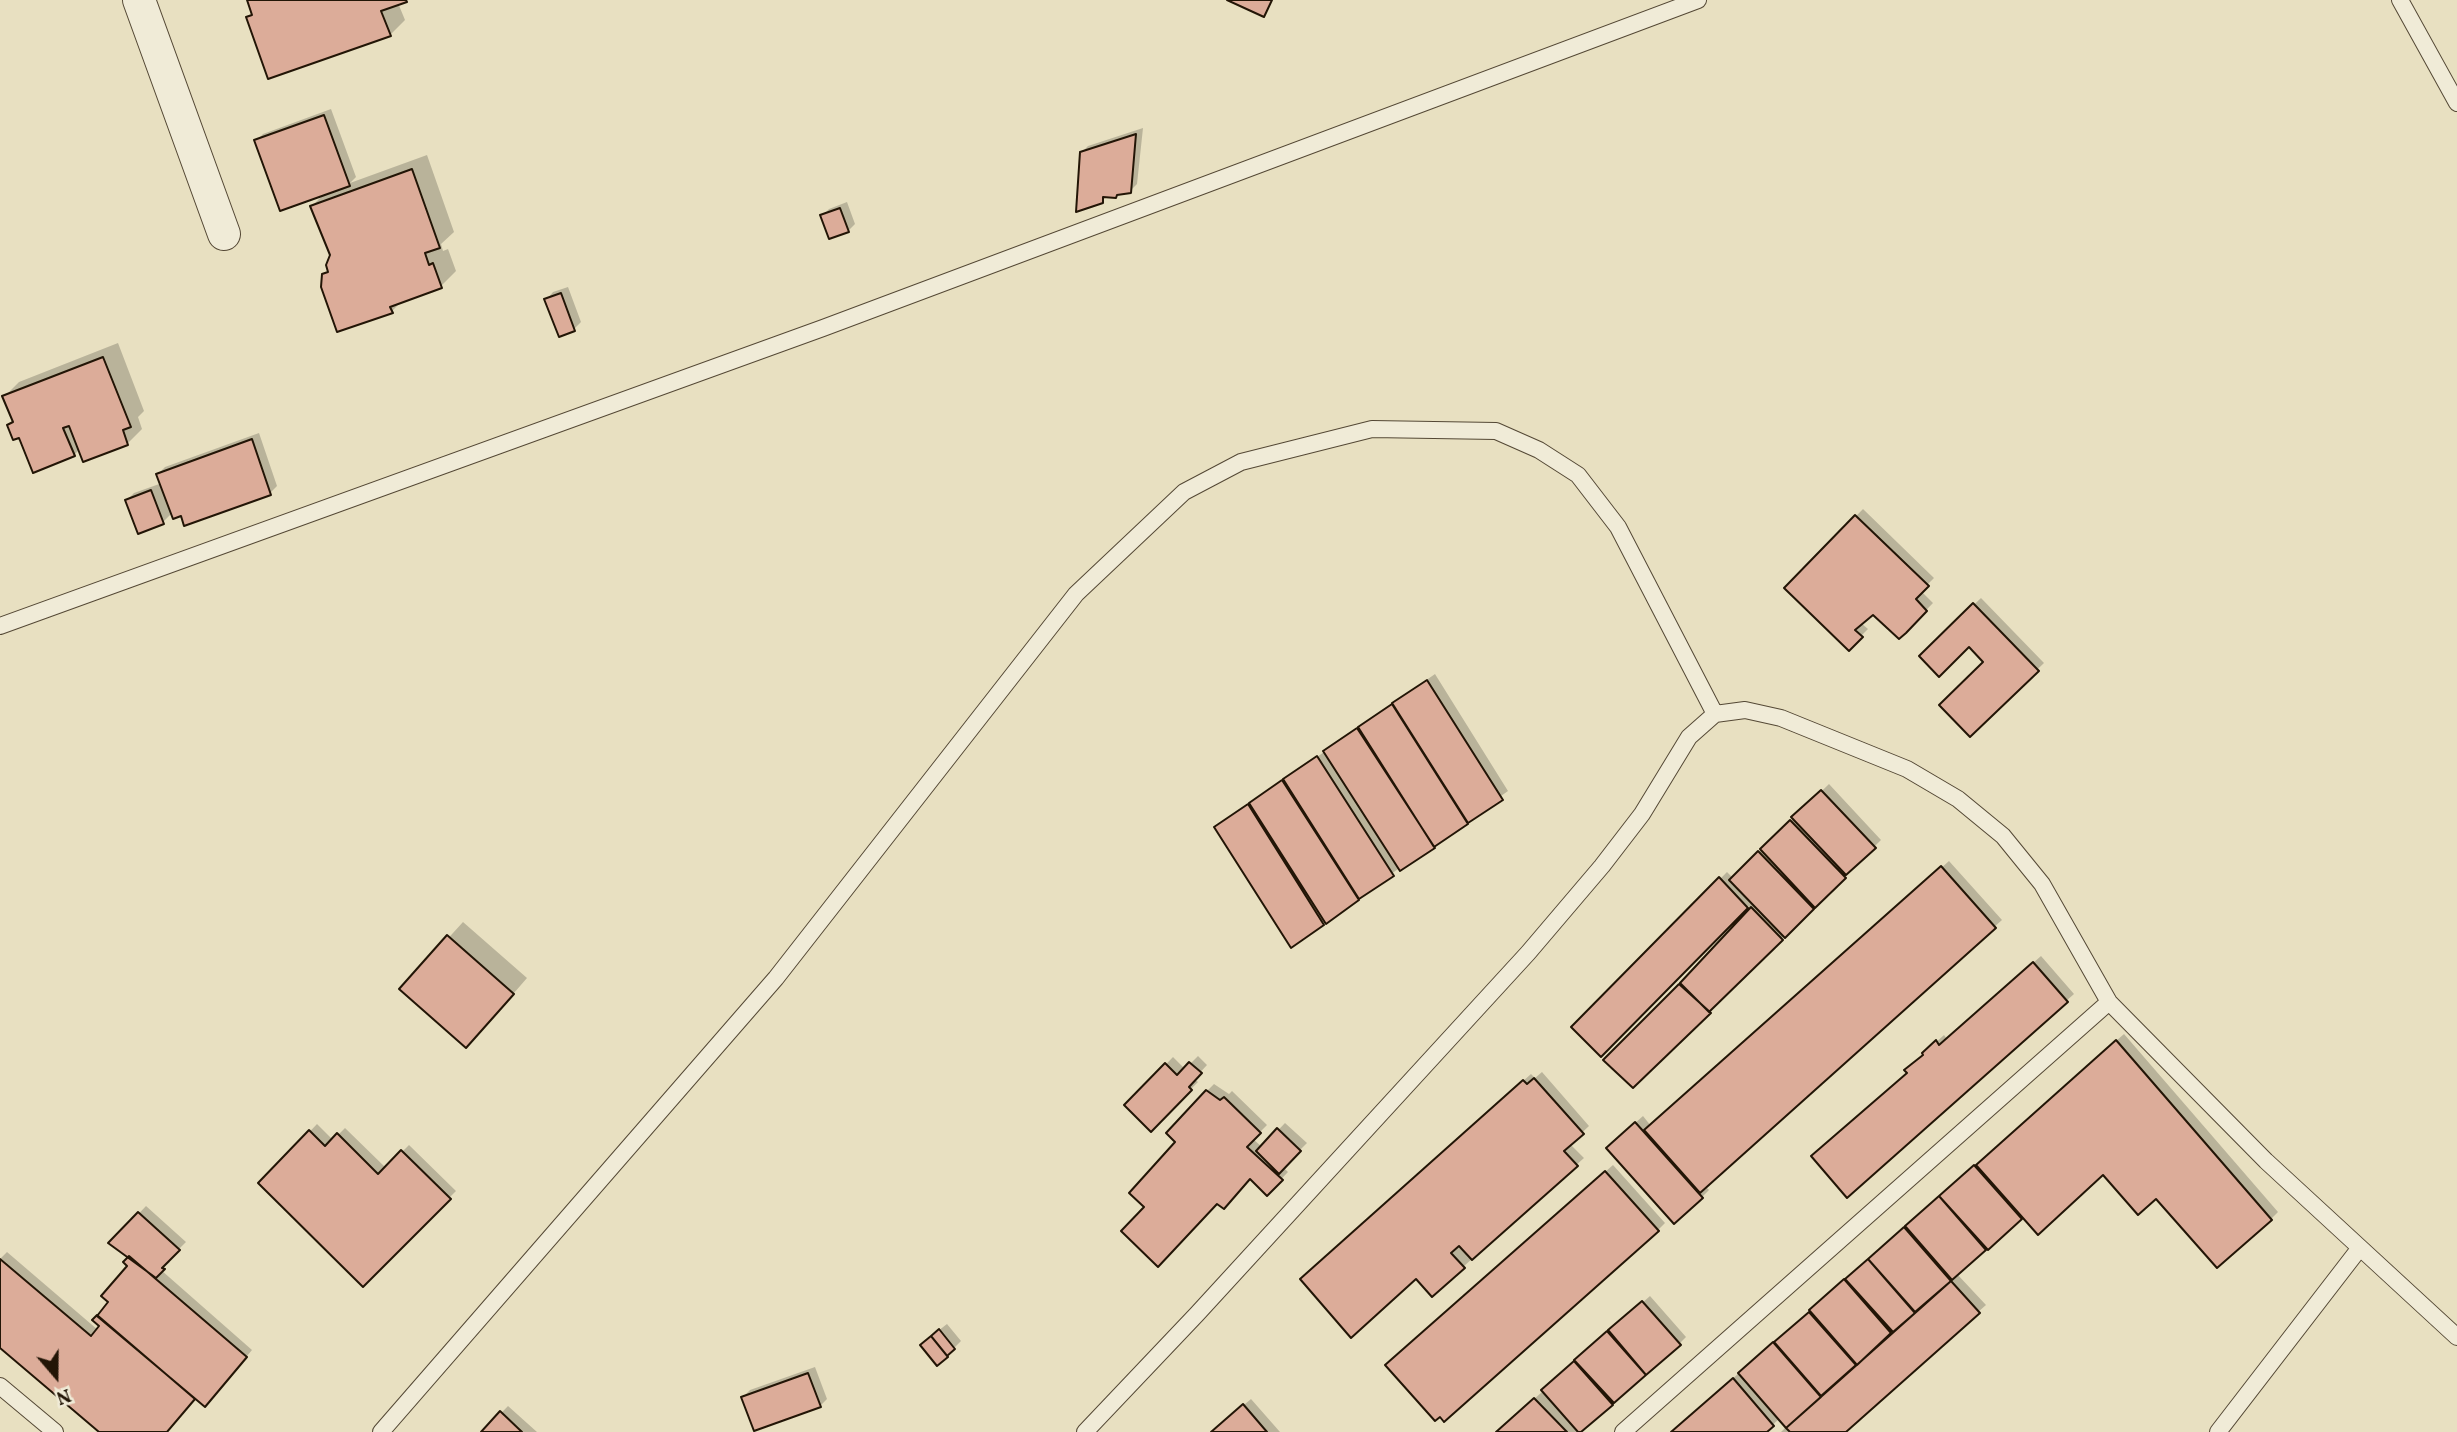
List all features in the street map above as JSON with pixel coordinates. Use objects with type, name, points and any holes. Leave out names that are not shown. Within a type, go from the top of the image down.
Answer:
[{"type":"street","points":[[139,0],[224,234]]},
{"type":"lane","points":[[0,626],[823,328],[1698,0]]},
{"type":"lane","points":[[2400,0],[2457,103]]},
{"type":"lane","points":[[381,1432],[776,978],[1076,594],[1184,492],[1241,462],[1372,429],[1496,431],[1539,450],[1578,475],[1618,527],[1715,713]]},
{"type":"lane","points":[[1085,1432],[1197,1314],[1528,953],[1642,814],[1689,737],[1715,713],[1745,710],[1780,718],[1907,769],[1958,799],[2003,836],[2042,884],[2109,1002],[2266,1161],[2457,1337]]},
{"type":"lane","points":[[1623,1432],[2109,1002]]},
{"type":"lane","points":[[2218,1432],[2359,1249]]},
{"type":"lane","points":[[0,1386],[55,1432]]},
{"type":"building","points":[[247,0],[407,2],[381,11],[391,36],[268,79],[246,17],[252,15]]},
{"type":"building","points":[[1227,0],[1272,0],[1264,17]]},
{"type":"building","points":[[324,115],[350,186],[280,211],[254,140]]},
{"type":"building","points":[[1136,134],[1131,193],[1117,195],[1116,198],[1103,197],[1103,203],[1076,212],[1080,152]]},
{"type":"building","points":[[412,169],[440,248],[425,253],[429,265],[433,263],[442,288],[390,307],[393,313],[337,332],[321,287],[322,274],[328,272],[326,265],[330,255],[310,206]]},
{"type":"building","points":[[840,208],[849,232],[829,239],[820,215]]},
{"type":"building","points":[[561,293],[575,331],[559,337],[544,299]]},
{"type":"building","points":[[103,357],[131,427],[123,430],[128,445],[83,462],[69,426],[63,428],[75,456],[33,473],[19,438],[13,440],[7,425],[13,422],[2,396]]},
{"type":"building","points":[[252,439],[271,495],[184,526],[181,516],[173,519],[156,474]]},
{"type":"building","points":[[151,490],[164,524],[138,534],[125,500]]},
{"type":"building","points":[[1855,515],[1929,586],[1916,599],[1927,611],[1899,639],[1873,615],[1855,630],[1863,637],[1849,651],[1784,588]]},
{"type":"building","points":[[1973,603],[2039,671],[1970,737],[1939,705],[1983,662],[1969,647],[1939,677],[1919,656]]},
{"type":"building","points":[[1427,680],[1503,800],[1468,823],[1392,703]]},
{"type":"building","points":[[1392,704],[1468,824],[1434,847],[1358,727]]},
{"type":"building","points":[[1357,728],[1435,848],[1400,871],[1323,751]]},
{"type":"building","points":[[1317,756],[1394,876],[1359,899],[1283,779]]},
{"type":"building","points":[[1282,780],[1359,900],[1326,924],[1249,803]]},
{"type":"building","points":[[1821,790],[1876,848],[1846,875],[1791,817]]},
{"type":"building","points":[[1248,804],[1324,925],[1291,948],[1214,827]]},
{"type":"building","points":[[1790,820],[1846,878],[1815,908],[1760,849]]},
{"type":"building","points":[[1758,851],[1814,909],[1785,938],[1729,880]]},
{"type":"building","points":[[1941,866],[1996,928],[1700,1193],[1644,1130]]},
{"type":"building","points":[[1719,877],[1748,908],[1601,1057],[1571,1027]]},
{"type":"building","points":[[1751,907],[1783,940],[1709,1012],[1680,983]]},
{"type":"building","points":[[447,935],[514,994],[466,1048],[399,989]]},
{"type":"building","points":[[2033,962],[2068,1002],[1847,1198],[1811,1156],[1907,1073],[1904,1070],[1936,1040],[1939,1045]]},
{"type":"building","points":[[1679,984],[1711,1013],[1633,1088],[1603,1060]]},
{"type":"building","points":[[2116,1040],[2272,1220],[2217,1268],[2156,1199],[2138,1215],[2103,1175],[2038,1235],[1976,1165]]},
{"type":"building","points":[[1189,1062],[1202,1073],[1189,1087],[1192,1090],[1151,1132],[1124,1105],[1165,1063],[1177,1075]]},
{"type":"building","points":[[1534,1078],[1584,1134],[1564,1151],[1578,1166],[1472,1260],[1459,1246],[1451,1253],[1465,1268],[1432,1297],[1416,1279],[1351,1338],[1300,1279],[1523,1080],[1527,1084]]},
{"type":"building","points":[[1206,1090],[1220,1100],[1224,1097],[1261,1133],[1247,1147],[1283,1180],[1267,1196],[1250,1179],[1224,1209],[1217,1204],[1158,1267],[1121,1231],[1144,1207],[1129,1193],[1175,1142],[1166,1133]]},
{"type":"building","points":[[1635,1122],[1703,1198],[1674,1224],[1606,1148]]},
{"type":"building","points":[[1277,1128],[1301,1151],[1279,1174],[1256,1151]]},
{"type":"building","points":[[309,1130],[325,1146],[337,1133],[378,1174],[401,1150],[451,1199],[363,1287],[258,1183]]},
{"type":"building","points":[[1974,1165],[2022,1219],[1988,1250],[1939,1196]]},
{"type":"building","points":[[1605,1171],[1659,1231],[1444,1422],[1440,1417],[1435,1421],[1385,1365]]},
{"type":"building","points":[[1939,1196],[1986,1250],[1952,1280],[1905,1226]]},
{"type":"building","points":[[138,1212],[180,1250],[156,1278],[108,1243]]},
{"type":"building","points":[[1904,1227],[1951,1281],[1915,1312],[1868,1259]]},
{"type":"building","points":[[129,1256],[247,1357],[205,1407],[97,1316],[108,1302],[101,1296],[127,1266],[123,1262]]},
{"type":"building","points":[[0,1259],[91,1336],[99,1326],[92,1320],[97,1315],[195,1399],[167,1432],[99,1432],[0,1348]]},
{"type":"building","points":[[1868,1259],[1915,1313],[1893,1332],[1845,1279]]},
{"type":"building","points":[[1844,1279],[1891,1333],[1857,1365],[1809,1310]]},
{"type":"building","points":[[1951,1281],[1980,1313],[1846,1432],[1790,1432],[1786,1428]]},
{"type":"building","points":[[1642,1301],[1681,1345],[1646,1375],[1608,1330]]},
{"type":"building","points":[[1809,1312],[1856,1365],[1821,1396],[1774,1342]]},
{"type":"building","points":[[939,1329],[955,1349],[947,1356],[931,1336]]},
{"type":"building","points":[[1607,1331],[1646,1375],[1614,1403],[1574,1360]]},
{"type":"building","points":[[931,1336],[948,1357],[937,1366],[920,1345]]},
{"type":"building","points":[[1773,1342],[1821,1397],[1786,1428],[1738,1373]]},
{"type":"building","points":[[1574,1361],[1613,1405],[1581,1432],[1578,1432],[1541,1390]]},
{"type":"building","points":[[808,1373],[821,1407],[754,1431],[741,1397]]},
{"type":"building","points":[[1733,1378],[1774,1426],[1767,1432],[1671,1432]]},
{"type":"building","points":[[1534,1398],[1567,1432],[1496,1432]]},
{"type":"building","points":[[1243,1404],[1267,1432],[1211,1432]]},
{"type":"building","points":[[500,1411],[522,1432],[481,1432]]}]
